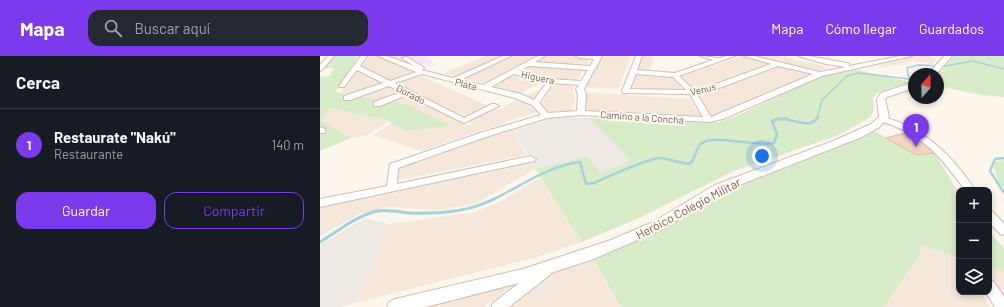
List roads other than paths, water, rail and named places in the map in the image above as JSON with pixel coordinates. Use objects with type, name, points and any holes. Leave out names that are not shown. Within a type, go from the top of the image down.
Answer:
[{"type":"street","points":[[320,68],[331,56]]},
{"type":"street","points":[[342,86],[357,68],[364,56]]},
{"type":"street","name":"Plata","points":[[381,56],[420,72],[518,96],[535,103],[546,116]]},
{"type":"street","points":[[454,80],[508,56]]},
{"type":"street","points":[[484,88],[530,64],[542,56]]},
{"type":"street","points":[[579,56],[598,57],[594,68],[580,89],[582,96],[581,113]]},
{"type":"street","points":[[639,56],[634,72],[675,75],[732,56]]},
{"type":"street","points":[[703,56],[719,60]]},
{"type":"street","points":[[747,56],[820,74]]},
{"type":"street","points":[[801,56],[858,67]]},
{"type":"street","name":"Camino a la Concha","points":[[392,188],[393,166],[497,130],[546,116],[581,113],[708,120],[720,118],[820,74],[910,56]]},
{"type":"street","points":[[405,58],[428,74]]},
{"type":"street","points":[[938,68],[946,59]]},
{"type":"street","points":[[530,64],[594,68]]},
{"type":"street","name":"Venus","points":[[634,72],[626,91],[693,93],[703,91],[777,64]]},
{"type":"street","name":"Dorado","points":[[357,68],[464,121],[495,106]]},
{"type":"street","points":[[347,98],[420,72]]},
{"type":"street","name":"Higuera","points":[[515,72],[551,81],[584,83]]},
{"type":"street","points":[[675,75],[693,93],[708,120]]},
{"type":"street","points":[[535,103],[551,81]]},
{"type":"street","points":[[908,87],[884,96],[881,99],[884,114],[883,119],[894,122],[916,132],[932,143],[968,187]]},
{"type":"street","points":[[377,104],[406,93]]},
{"type":"street","name":"Heróico Colegio Militar","points":[[395,307],[519,278],[595,253],[648,231],[728,184],[802,157],[874,128],[883,119]]},
{"type":"street","points":[[320,203],[531,159]]},
{"type":"street","points":[[992,218],[1004,231]]},
{"type":"street","points":[[498,307],[548,269]]},
{"type":"street","points":[[992,290],[1003,307]]},
{"type":"waterway","points":[[817,118],[822,100],[847,76],[858,73],[909,79],[907,68],[918,65],[945,66],[973,61],[1004,69]]},
{"type":"waterway","points":[[778,118],[788,118]]},
{"type":"waterway","points":[[493,199],[535,177],[568,164],[580,162],[586,184],[594,183],[638,164],[656,159],[662,158],[690,164],[700,145],[708,141],[726,140],[766,144],[774,143],[777,134],[772,121],[785,119],[809,123],[817,118]]},
{"type":"waterway","points":[[1004,158],[995,159],[990,171],[1004,193]]},
{"type":"waterway","points":[[320,242],[354,220],[369,213],[381,210],[410,213],[454,211],[474,207],[493,199]]},
{"type":"place","name":"Restaurate \"Nakú\"","points":[[916,147]]}]
